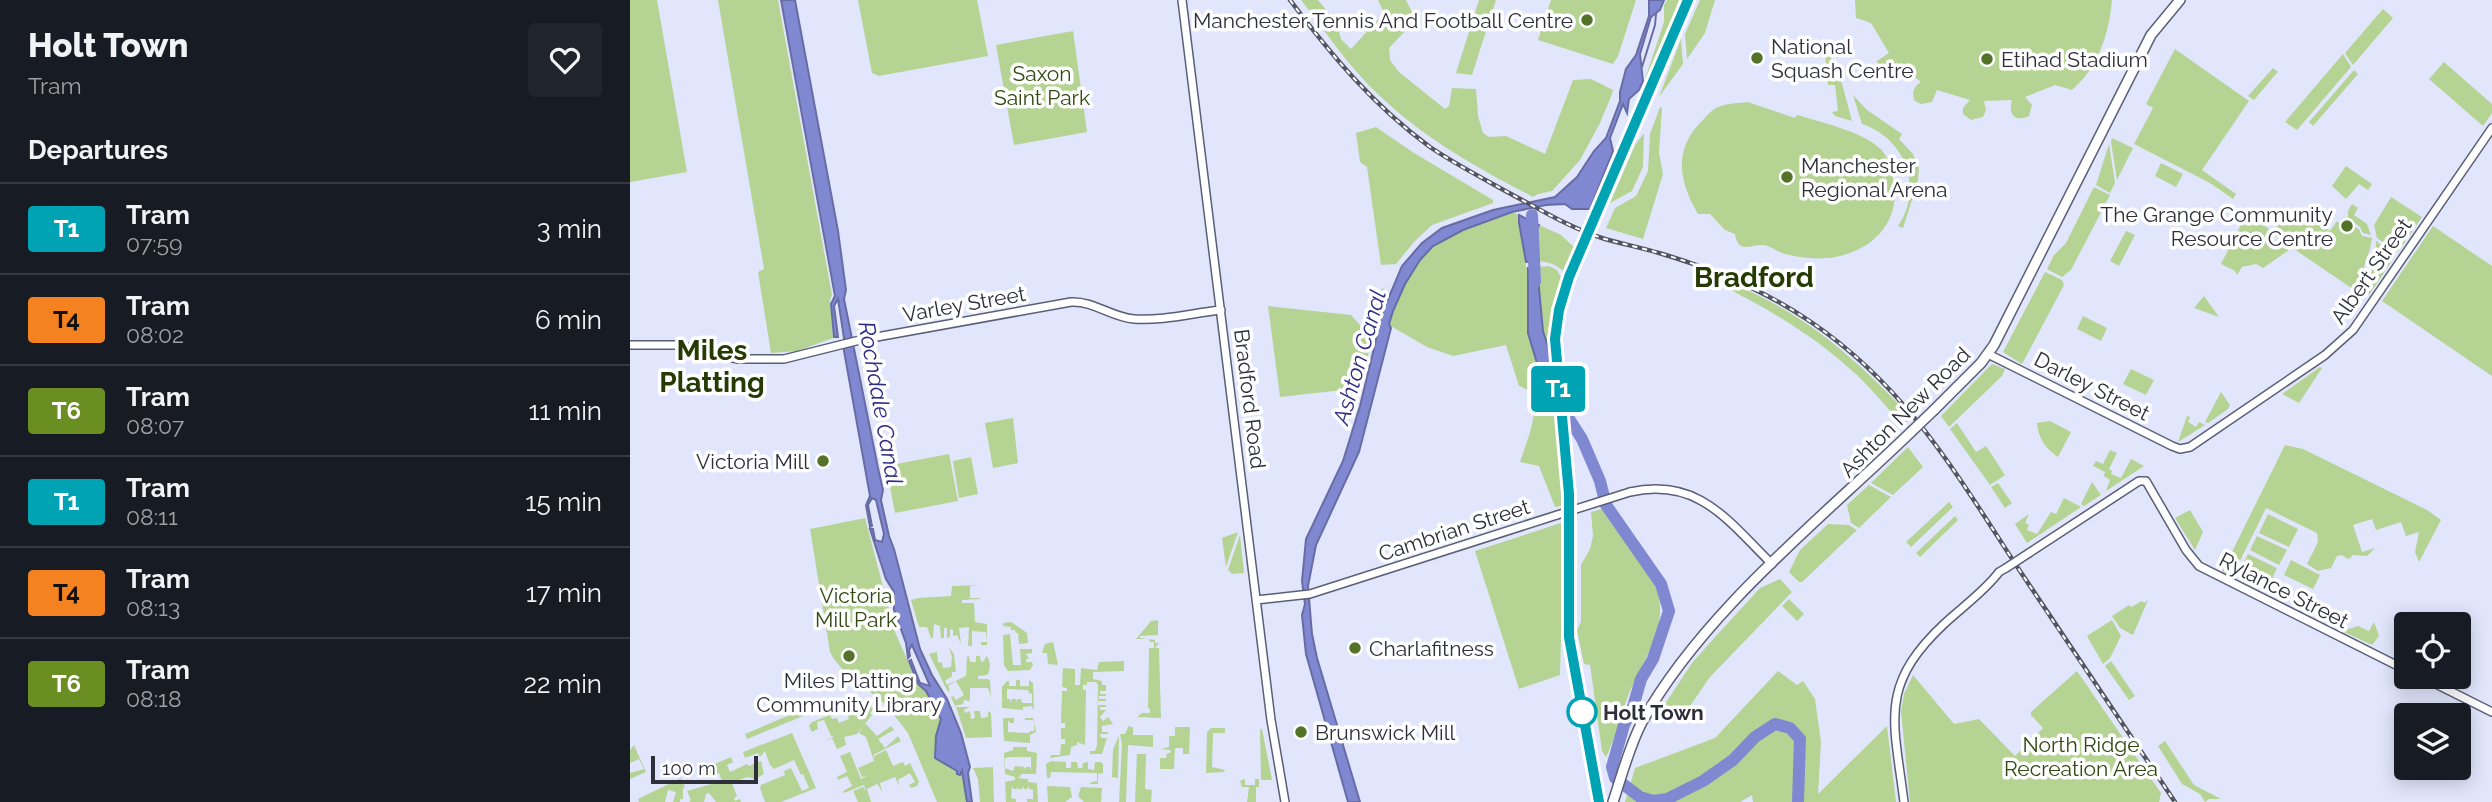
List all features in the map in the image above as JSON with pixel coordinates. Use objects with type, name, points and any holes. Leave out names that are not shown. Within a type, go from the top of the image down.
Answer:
[{"type":"main road","name":"Ashton New Road","points":[[1613,802],[1637,734],[1665,686],[1703,636],[1772,564],[1934,410],[1988,354],[2151,35],[2180,0]]},
{"type":"street","name":"Bradford Road","points":[[1182,0],[1271,720],[1285,802]]},
{"type":"street","name":"Albert Street","points":[[2180,449],[2195,444],[2277,389],[2325,355],[2353,330],[2492,128]]},
{"type":"street","name":"Varley Street","points":[[630,345],[676,345],[724,356],[767,360],[794,357],[839,344],[1071,302],[1093,304],[1117,315],[1136,319],[1221,310]]},
{"type":"street","name":"Darley Street","points":[[1988,354],[2180,449]]},
{"type":"street","name":"Rylance Street","points":[[1903,802],[1895,725],[1896,695],[1907,665],[1928,639],[1998,572],[2139,481],[2146,481],[2186,550],[2199,566],[2394,664]]},
{"type":"street","name":"Cambrian Street","points":[[1256,600],[1310,594],[1630,492],[1658,487],[1702,499],[1772,564]]},
{"type":"street","points":[[2446,689],[2492,712]]},
{"type":"green space","points":[[630,0],[657,0],[687,172],[630,182]]},
{"type":"green space","points":[[718,0],[778,0],[832,295],[830,300],[833,338],[797,351],[771,353],[758,272],[764,269]]},
{"type":"green space","points":[[858,0],[977,0],[988,56],[879,76],[872,73]]},
{"type":"green space","points":[[1301,0],[1318,0],[1337,23],[1341,39],[1351,49],[1384,13],[1378,0],[1406,0],[1412,12],[1413,23],[1389,48],[1390,60],[1399,72],[1445,109],[1449,106],[1452,88],[1476,89],[1478,116],[1483,133],[1489,137],[1506,136],[1545,154],[1573,80],[1591,79],[1613,90],[1612,94],[1580,160],[1552,191],[1533,197],[1453,152],[1397,112],[1359,74]]},
{"type":"green space","points":[[1479,0],[1496,0],[1472,75],[1456,73]]},
{"type":"green space","name":"Manchester Tennis And Football Centre","points":[[1551,0],[1636,0],[1613,64],[1538,40]]},
{"type":"green space","points":[[1667,0],[1679,0],[1665,38],[1669,41],[1623,146],[1664,22],[1664,5]]},
{"type":"green space","points":[[1700,0],[1715,0],[1705,33],[1687,59],[1685,34]]},
{"type":"green space","name":"Etihad Stadium","points":[[1855,0],[2112,0],[2101,50],[2089,71],[2072,90],[2055,85],[2025,97],[2032,105],[2029,116],[2024,118],[2013,116],[2012,100],[1984,101],[1986,110],[1983,117],[1971,120],[1963,114],[1963,108],[1970,100],[1937,90],[1932,102],[1921,104],[1915,101],[1913,92],[1921,82],[1900,65],[1892,75],[1878,72],[1877,61],[1889,53],[1871,23],[1856,18]]},
{"type":"green space","points":[[2383,9],[2393,18],[2353,65],[2345,53]]},
{"type":"green space","name":"Saxon Saint Park","points":[[1073,31],[1087,132],[1014,145],[996,45]]},
{"type":"green space","points":[[1681,39],[1683,64],[1659,97]]},
{"type":"green space","points":[[1824,44],[1840,76],[1852,121],[1835,116],[1832,112],[1838,111],[1835,85],[1828,85]]},
{"type":"green space","points":[[2175,49],[2249,101],[2202,170],[2236,194],[2233,199],[2210,183],[2134,144],[2153,108],[2146,104]]},
{"type":"green space","points":[[2343,54],[2351,67],[2297,130],[2285,122]]},
{"type":"green space","points":[[2444,62],[2492,104],[2492,113],[2483,126],[2429,79]]},
{"type":"green space","points":[[2273,68],[2278,72],[2254,100],[2248,96]]},
{"type":"green space","points":[[2354,70],[2358,74],[2313,126],[2309,122]]},
{"type":"green space","points":[[1853,95],[1867,110],[1902,134],[1899,139],[1913,154],[1919,168],[1918,181],[1903,228],[1898,226],[1906,211],[1909,196],[1906,166],[1889,140],[1862,124]]},
{"type":"green space","name":"Manchester Regional Arena","points":[[1748,102],[1795,118],[1797,115],[1844,129],[1868,140],[1884,153],[1892,171],[1895,197],[1888,222],[1872,241],[1835,257],[1802,257],[1782,253],[1765,245],[1742,246],[1735,234],[1725,230],[1710,214],[1698,214],[1683,177],[1683,153],[1687,141],[1714,109],[1727,104]]},
{"type":"green space","points":[[1660,107],[1659,153],[1663,174],[1643,239],[1606,228],[1615,208],[1636,196],[1648,171],[1650,134]]},
{"type":"green space","points":[[1376,127],[1493,200],[1493,203],[1432,225],[1396,264],[1381,265],[1367,167],[1360,162],[1356,133]]},
{"type":"green space","points":[[1644,133],[1643,167],[1632,191],[1610,203],[1635,145]]},
{"type":"green space","points":[[2112,138],[2133,148],[2117,180],[2111,142]]},
{"type":"green space","points":[[2109,144],[2115,183],[2110,193],[2096,185]]},
{"type":"green space","points":[[2161,163],[2183,174],[2176,187],[2155,176]]},
{"type":"green space","points":[[2346,166],[2372,184],[2368,190],[2359,184],[2346,199],[2332,186]]},
{"type":"green space","points":[[2094,187],[2110,195],[2071,270],[2062,277],[2047,269],[2054,255],[2066,243]]},
{"type":"green space","points":[[2391,197],[2422,217],[2398,252],[2377,238],[2374,225]]},
{"type":"green space","points":[[2352,204],[2358,208],[2354,215],[2367,224],[2371,235],[2363,233],[2360,227],[2348,218]]},
{"type":"green space","points":[[2290,208],[2305,219],[2310,213],[2325,223],[2330,231],[2337,221],[2340,224],[2345,221],[2359,229],[2362,236],[2372,238],[2362,275],[2363,296],[2272,234]]},
{"type":"green space","points":[[1512,212],[1519,215],[1528,268],[1528,333],[1546,393],[1557,413],[1566,505],[1555,507],[1539,466],[1520,462],[1532,426],[1533,397],[1529,391],[1519,386],[1506,345],[1453,356],[1427,347],[1389,325],[1407,278],[1432,248],[1466,229]]},
{"type":"green space","points":[[2247,213],[2269,229],[2266,234],[2289,250],[2263,268],[2256,264],[2242,267],[2237,275],[2235,271],[2221,264]]},
{"type":"green space","points":[[1539,225],[1561,235],[1576,249],[1567,274],[1554,264],[1537,261],[1534,236]]},
{"type":"green space","points":[[2433,226],[2492,266],[2492,376],[2382,301]]},
{"type":"green space","points":[[2126,231],[2135,235],[2119,266],[2110,261]]},
{"type":"green space","points":[[2376,241],[2395,256],[2369,295],[2366,287],[2375,262]]},
{"type":"green space","points":[[1549,266],[1557,270],[1563,281],[1549,327],[1548,349],[1543,331],[1537,267]]},
{"type":"green space","points":[[2045,272],[2062,280],[2064,285],[2022,364],[2003,352]]},
{"type":"green space","points":[[1732,283],[1779,306],[1820,333],[1867,373],[1912,418],[1903,425],[1864,382],[1824,347],[1796,327],[1736,293]]},
{"type":"green space","points":[[1384,288],[1360,388],[1280,397],[1268,306],[1351,315],[1368,334],[1372,294]]},
{"type":"green space","points":[[2204,296],[2219,317],[2194,308]]},
{"type":"green space","points":[[2083,316],[2107,328],[2101,341],[2077,329]]},
{"type":"green space","points":[[1992,364],[2005,369],[2002,376],[1949,427],[1941,416]]},
{"type":"green space","points":[[2322,368],[2299,403],[2282,394]]},
{"type":"green space","points":[[2131,369],[2154,380],[2146,395],[2123,384]]},
{"type":"green space","points":[[2221,392],[2230,405],[2228,409],[2208,423],[2205,422]]},
{"type":"green space","points":[[2187,416],[2190,417],[2188,422],[2196,427],[2199,422],[2205,425],[2178,442]]},
{"type":"green space","points":[[1013,418],[1018,463],[993,468],[985,423]]},
{"type":"green space","points":[[2050,421],[2071,432],[2058,457],[2043,443],[2039,434],[2037,423]]},
{"type":"green space","points":[[1957,423],[1976,452],[1986,446],[2005,475],[1990,485],[1950,429]]},
{"type":"green space","points":[[2285,445],[2303,449],[2427,510],[2441,520],[2419,562],[2415,552],[2419,532],[2406,536],[2401,522],[2376,530],[2372,519],[2353,525],[2362,552],[2375,548],[2367,556],[2352,555],[2348,559],[2342,555],[2337,556],[2331,568],[2318,571],[2307,564],[2318,542],[2317,533],[2266,508],[2232,577],[2222,572]]},
{"type":"green space","points":[[1908,447],[1923,467],[1893,495],[1871,483]]},
{"type":"green space","points":[[2110,450],[2117,453],[2109,469],[2111,474],[2121,478],[2131,459],[2144,466],[2106,491],[2110,480],[2104,476],[2105,472],[2093,466],[2096,461],[2103,464]]},
{"type":"green space","points":[[949,454],[958,501],[895,513],[886,466]]},
{"type":"green space","points":[[971,457],[978,494],[959,498],[953,461]]},
{"type":"green space","points":[[2092,482],[2101,495],[2084,506],[2081,504]]},
{"type":"green space","points":[[1998,483],[2012,503],[2005,508],[1991,487]]},
{"type":"green space","points":[[1869,485],[1891,497],[1859,528],[1851,523],[1847,505]]},
{"type":"green space","points":[[2064,498],[2081,507],[2027,543],[2015,524],[2029,514],[2025,523],[2029,525],[2027,530],[2037,534],[2051,512],[2056,514]]},
{"type":"green space","points":[[1949,502],[1953,507],[1911,547],[1906,542]]},
{"type":"green space","points":[[1602,509],[1647,570],[1658,595],[1660,610],[1654,639],[1628,696],[1606,757],[1602,751],[1590,665],[1584,664],[1577,630],[1581,622],[1581,565],[1590,549],[1593,536],[1591,512]]},
{"type":"green space","points":[[2190,510],[2203,532],[2195,550],[2175,518]]},
{"type":"green space","points":[[2268,514],[2298,529],[2289,547],[2259,533]]},
{"type":"green space","points":[[1955,516],[1958,520],[1920,557],[1916,553]]},
{"type":"green space","name":"Victoria Mill Park","points":[[865,518],[895,632],[918,684],[927,691],[941,719],[935,758],[953,770],[961,771],[967,802],[937,802],[908,733],[886,705],[843,670],[830,652],[810,529]]},
{"type":"green space","points":[[1564,522],[1560,675],[1519,689],[1475,551]]},
{"type":"green space","points":[[1828,524],[1849,525],[1857,530],[1799,582],[1789,572],[1800,550]]},
{"type":"green space","points":[[1238,532],[1226,567],[1222,538]]},
{"type":"green space","points":[[1240,535],[1244,573],[1232,574],[1228,570]]},
{"type":"green space","points":[[2257,536],[2287,550],[2279,565],[2250,550]]},
{"type":"green space","points":[[2248,554],[2277,568],[2270,583],[2241,569]]},
{"type":"green space","points":[[2291,560],[2320,575],[2313,589],[2284,575]]},
{"type":"green space","points":[[1780,579],[1792,592],[1710,677],[1679,722],[1659,713],[1692,663],[1716,636],[1760,588]]},
{"type":"green space","points":[[979,585],[970,586],[970,598],[980,599],[962,600],[962,603],[974,603],[975,622],[987,624],[987,642],[986,632],[972,631],[972,646],[968,646],[969,627],[959,628],[961,644],[957,635],[953,636],[953,630],[950,629],[950,637],[947,638],[947,628],[944,628],[944,638],[941,638],[940,626],[934,624],[931,638],[927,627],[919,627],[911,600],[951,596],[952,586]]},
{"type":"green space","points":[[1789,599],[1804,614],[1797,621],[1782,606]]},
{"type":"green space","points":[[2148,600],[2133,635],[2120,628],[2112,616],[2129,605],[2131,607]]},
{"type":"green space","points":[[1158,620],[1158,635],[1140,636],[1148,639],[1136,639],[1151,621]]},
{"type":"green space","points":[[2112,620],[2121,636],[2110,658],[2103,664],[2087,636]]},
{"type":"green space","points":[[1011,622],[1027,633],[1028,643],[1019,644],[1018,633],[1011,630],[1011,627],[1003,626],[1003,623]]},
{"type":"green space","points":[[2374,622],[2379,636],[2372,645],[2342,631],[2358,626],[2369,631]]},
{"type":"green space","points":[[1010,634],[1013,665],[1021,665],[1020,649],[1032,649],[1032,653],[1026,654],[1029,659],[1026,659],[1026,662],[1032,662],[1033,665],[1030,670],[1008,671],[1004,665],[1003,635]]},
{"type":"green space","points":[[1149,639],[1159,643],[1155,648],[1159,648],[1161,718],[1137,717],[1142,713],[1150,713],[1149,648],[1154,648],[1154,642]]},
{"type":"green space","points":[[1053,642],[1058,665],[1048,664],[1047,653],[1042,653],[1045,644]]},
{"type":"green space","points":[[949,647],[954,654],[956,672],[952,672],[952,676],[945,681],[947,685],[966,676],[967,657],[969,656],[970,662],[976,662],[976,656],[980,656],[981,662],[986,656],[990,662],[989,670],[987,675],[978,676],[978,679],[990,681],[991,697],[988,688],[970,688],[970,701],[964,700],[963,704],[955,706],[951,697],[956,700],[964,695],[956,681],[948,686],[948,692],[929,654],[937,652],[938,662],[942,663],[943,668],[951,667]]},
{"type":"green space","points":[[1124,661],[1124,671],[1093,672],[1093,679],[1106,685],[1106,691],[1100,691],[1100,694],[1106,696],[1099,696],[1099,699],[1106,701],[1098,701],[1098,705],[1106,705],[1100,707],[1100,710],[1106,710],[1100,717],[1103,721],[1108,717],[1113,724],[1102,726],[1102,732],[1108,734],[1100,734],[1101,738],[1107,738],[1102,754],[1090,754],[1090,751],[1095,751],[1097,745],[1098,685],[1096,682],[1087,682],[1087,685],[1083,685],[1083,690],[1086,690],[1085,745],[1077,742],[1077,745],[1071,747],[1070,755],[1050,758],[1051,755],[1060,755],[1061,744],[1065,744],[1065,739],[1061,739],[1061,728],[1065,728],[1065,723],[1061,723],[1062,691],[1067,691],[1067,688],[1062,687],[1063,668],[1075,669],[1075,685],[1080,685],[1081,668],[1097,670],[1099,662]]},
{"type":"green space","points":[[2111,661],[2135,696],[2129,700],[2105,666]]},
{"type":"green space","points":[[1778,671],[1797,685],[1803,681],[1815,699],[1821,742],[1818,794],[1887,726],[1896,802],[1753,802],[1752,795],[1740,802],[1625,802],[1635,768],[1715,738]]},
{"type":"green space","name":"North Ridge Recreation Area","points":[[2077,671],[2161,793],[2159,802],[1910,802],[1901,711],[1904,694],[1913,675],[1954,724],[1979,719],[2015,756],[2043,728],[2031,712]]},
{"type":"green space","points":[[1016,680],[1020,680],[1020,686],[1029,686],[1029,680],[1033,683],[1034,711],[1032,706],[1023,707],[1023,710],[1002,708],[1002,687],[1007,681],[1009,686],[1016,686]],"holes":[[[1007,689],[1028,690],[1032,694],[1032,703],[1022,703],[1021,699],[1017,699],[1017,703],[1016,699],[1012,699],[1010,703],[1010,699],[1007,699]]]},
{"type":"green space","points":[[861,702],[874,709],[870,713],[872,715],[857,734],[844,737],[846,745],[837,749],[832,738],[824,742],[834,736],[831,736],[824,720],[817,722],[818,729],[812,732],[809,726],[812,722],[830,715],[832,719],[837,718],[839,723],[849,719],[846,711],[840,711],[846,708],[848,713],[851,712],[850,707]]},
{"type":"green space","points":[[956,707],[970,707],[964,710],[965,713],[970,711],[971,719],[975,718],[974,711],[980,711],[981,718],[988,717],[988,711],[991,713],[992,737],[966,738]]},
{"type":"green space","points":[[806,708],[808,714],[747,739],[745,734]]},
{"type":"green space","points":[[1005,718],[1014,718],[1014,723],[1008,720],[1008,732],[1029,733],[1034,731],[1034,723],[1036,732],[1030,735],[1030,743],[1004,741]]},
{"type":"green space","points":[[865,723],[877,736],[891,726],[894,730],[878,739],[885,748],[898,736],[901,741],[873,755],[875,761],[874,756],[886,750],[893,766],[903,762],[905,766],[910,763],[919,782],[917,786],[911,788],[909,785],[915,782],[910,773],[898,780],[899,786],[895,777],[880,783],[882,792],[876,781],[877,784],[867,789],[871,802],[858,802],[853,791],[863,787],[866,791],[864,785],[844,793],[843,791],[852,786],[847,776],[838,780],[837,777],[847,772],[840,756],[850,752],[861,779],[867,776],[862,777],[858,768],[874,761],[866,737],[859,733]]},
{"type":"green space","points":[[1129,725],[1133,727],[1133,735],[1153,735],[1153,747],[1128,745],[1126,802],[1119,802],[1122,744],[1120,734],[1125,734]]},
{"type":"green space","points":[[1175,727],[1190,727],[1189,754],[1183,754],[1183,748],[1175,748],[1174,769],[1160,769],[1160,758],[1166,758],[1171,750],[1160,749],[1169,747],[1169,736],[1175,736]]},
{"type":"green space","points":[[1211,728],[1225,728],[1225,733],[1213,733],[1212,767],[1225,770],[1224,772],[1206,773],[1207,732]]},
{"type":"green space","points":[[1262,729],[1272,780],[1261,780]]},
{"type":"green space","points":[[792,733],[816,788],[781,802],[765,802],[761,785],[785,775],[784,771],[791,768],[802,791],[809,788],[794,760],[774,769],[765,751],[760,757],[758,753],[745,758],[743,752]]},
{"type":"green space","points":[[1119,736],[1118,778],[1112,777],[1113,749]]},
{"type":"green space","points":[[2165,741],[2194,785],[2221,799],[2209,799],[2205,802],[2200,794],[2182,784],[2158,746]]},
{"type":"green space","points":[[634,745],[646,772],[630,779],[630,773],[644,769],[639,759],[630,763],[630,750]]},
{"type":"green space","points":[[1013,747],[1027,747],[1027,751],[1037,753],[1036,774],[1021,774],[1017,778],[1037,783],[1038,802],[1027,802],[1027,799],[1033,799],[1033,790],[1029,789],[1029,786],[1027,789],[1023,786],[1018,789],[1017,785],[1017,789],[1013,789],[1012,785],[1011,798],[1016,799],[1016,802],[1006,802],[1005,782],[1015,780],[1015,777],[1005,774],[1004,753],[1013,750]],"holes":[[[1031,757],[1031,770],[1030,767],[1026,767],[1026,770],[1024,767],[1015,766],[1013,771],[1005,768],[1005,758]]]},
{"type":"green space","points":[[1137,754],[1146,754],[1145,789],[1152,790],[1151,802],[1135,802]]},
{"type":"green space","points":[[731,757],[733,762],[727,765],[730,772],[761,761],[764,774],[755,779],[747,777],[732,783],[737,796],[735,801],[740,799],[741,802],[716,802],[709,793],[706,794],[704,802],[689,802],[691,800],[687,791],[722,781],[719,773],[707,778],[703,769]]},
{"type":"green space","points":[[1051,761],[1066,762],[1066,768],[1071,768],[1071,762],[1077,762],[1078,768],[1082,768],[1083,763],[1088,762],[1088,769],[1094,770],[1095,762],[1101,762],[1103,773],[1098,774],[1098,784],[1090,784],[1097,781],[1097,773],[1051,772],[1050,778],[1047,778],[1046,764]]},
{"type":"green space","points":[[993,767],[994,802],[980,802],[978,779],[973,768]]},
{"type":"green space","points":[[681,778],[685,787],[680,802],[673,802],[676,792],[668,790],[665,802],[639,802],[638,799]]},
{"type":"green space","points":[[1245,779],[1245,785],[1255,785],[1255,779],[1259,779],[1256,802],[1247,802],[1249,787],[1242,787],[1240,781]]},
{"type":"green space","points":[[1047,786],[1070,787],[1072,797],[1065,802],[1048,802]]},
{"type":"green space","points":[[1081,787],[1102,788],[1101,802],[1084,802],[1078,796]]},
{"type":"water","points":[[781,0],[795,0],[838,231],[846,290],[844,299],[883,490],[881,500],[889,536],[920,649],[947,699],[961,733],[970,767],[968,773],[972,802],[967,802],[962,771],[960,775],[957,774],[957,771],[935,758],[936,736],[941,719],[926,691],[918,684],[909,661],[911,660],[920,683],[930,686],[912,645],[908,658],[906,643],[894,610],[894,592],[886,579],[870,529],[873,529],[875,540],[882,542],[884,534],[876,500],[872,498],[868,505],[870,527],[866,505],[870,496],[844,351],[838,299],[834,306],[838,337],[834,337],[831,304],[835,296]]},
{"type":"water","points":[[1649,0],[1664,0],[1660,10],[1651,17],[1640,54],[1643,81],[1639,90],[1629,99],[1627,113],[1623,104],[1610,138],[1613,151],[1590,209],[1572,209],[1565,204],[1546,205],[1512,212],[1463,230],[1433,246],[1420,260],[1393,311],[1359,452],[1316,545],[1308,586],[1317,658],[1360,802],[1348,802],[1306,654],[1302,581],[1306,539],[1343,461],[1360,406],[1383,311],[1402,266],[1422,243],[1442,228],[1493,210],[1555,197],[1577,177],[1606,138],[1620,101],[1626,69],[1636,55],[1649,16]]},
{"type":"water","points":[[1519,215],[1539,225],[1534,236],[1537,261],[1526,262]]},
{"type":"water","points":[[1537,267],[1543,331],[1550,353],[1557,413],[1546,393],[1528,333],[1528,268]]},
{"type":"waterway","points":[[1642,67],[1656,14]]},
{"type":"waterway","points":[[1532,215],[1535,282]]},
{"type":"waterway","points":[[1549,382],[1553,394],[1582,439],[1600,481],[1606,505],[1661,584],[1669,611],[1653,659],[1641,679],[1633,707],[1624,725],[1612,767],[1615,778],[1640,797],[1653,801],[1667,799],[1703,781],[1733,760],[1755,737],[1775,724],[1790,728],[1800,739],[1798,802]]},
{"type":"tram line","name":"T1","points":[[1599,802],[1569,637],[1569,494],[1556,370],[1556,325],[1569,277],[1688,0]]},
{"type":"tram line","points":[[1602,802],[1571,628],[1573,494],[1559,342],[1563,311],[1573,279],[1692,0]]},
{"type":"railway","points":[[1290,0],[1321,40],[1372,97],[1430,147],[1581,230],[1699,266],[1757,290],[1811,322],[1876,375],[1903,404],[1952,467],[2175,802]]},
{"type":"place","name":"Manchester Tennis And Football Centre","points":[[1587,20]]},
{"type":"place","name":"National Squash Centre","points":[[1757,58]]},
{"type":"place","name":"Etihad Stadium","points":[[1987,59]]},
{"type":"place","name":"Manchester Regional Arena","points":[[1787,177]]},
{"type":"place","name":"The Grange Community Resource Centre","points":[[2347,226]]},
{"type":"place","name":"Victoria Mill","points":[[823,461]]},
{"type":"place","name":"Charlafitness","points":[[1355,648]]},
{"type":"place","name":"Miles Platting Community Library","points":[[849,656]]},
{"type":"place","name":"Holt Town","points":[[1582,712]]},
{"type":"place","name":"Brunswick Mill","points":[[1301,732]]},
{"type":"district","name":"Bradford","points":[[1754,277]]},
{"type":"district","name":"Miles Platting","points":[[712,366]]},
{"type":"water label","name":"Ashton Canal","points":[[1359,357]]},
{"type":"water label","name":"Rochdale Canal","points":[[881,403]]}]
